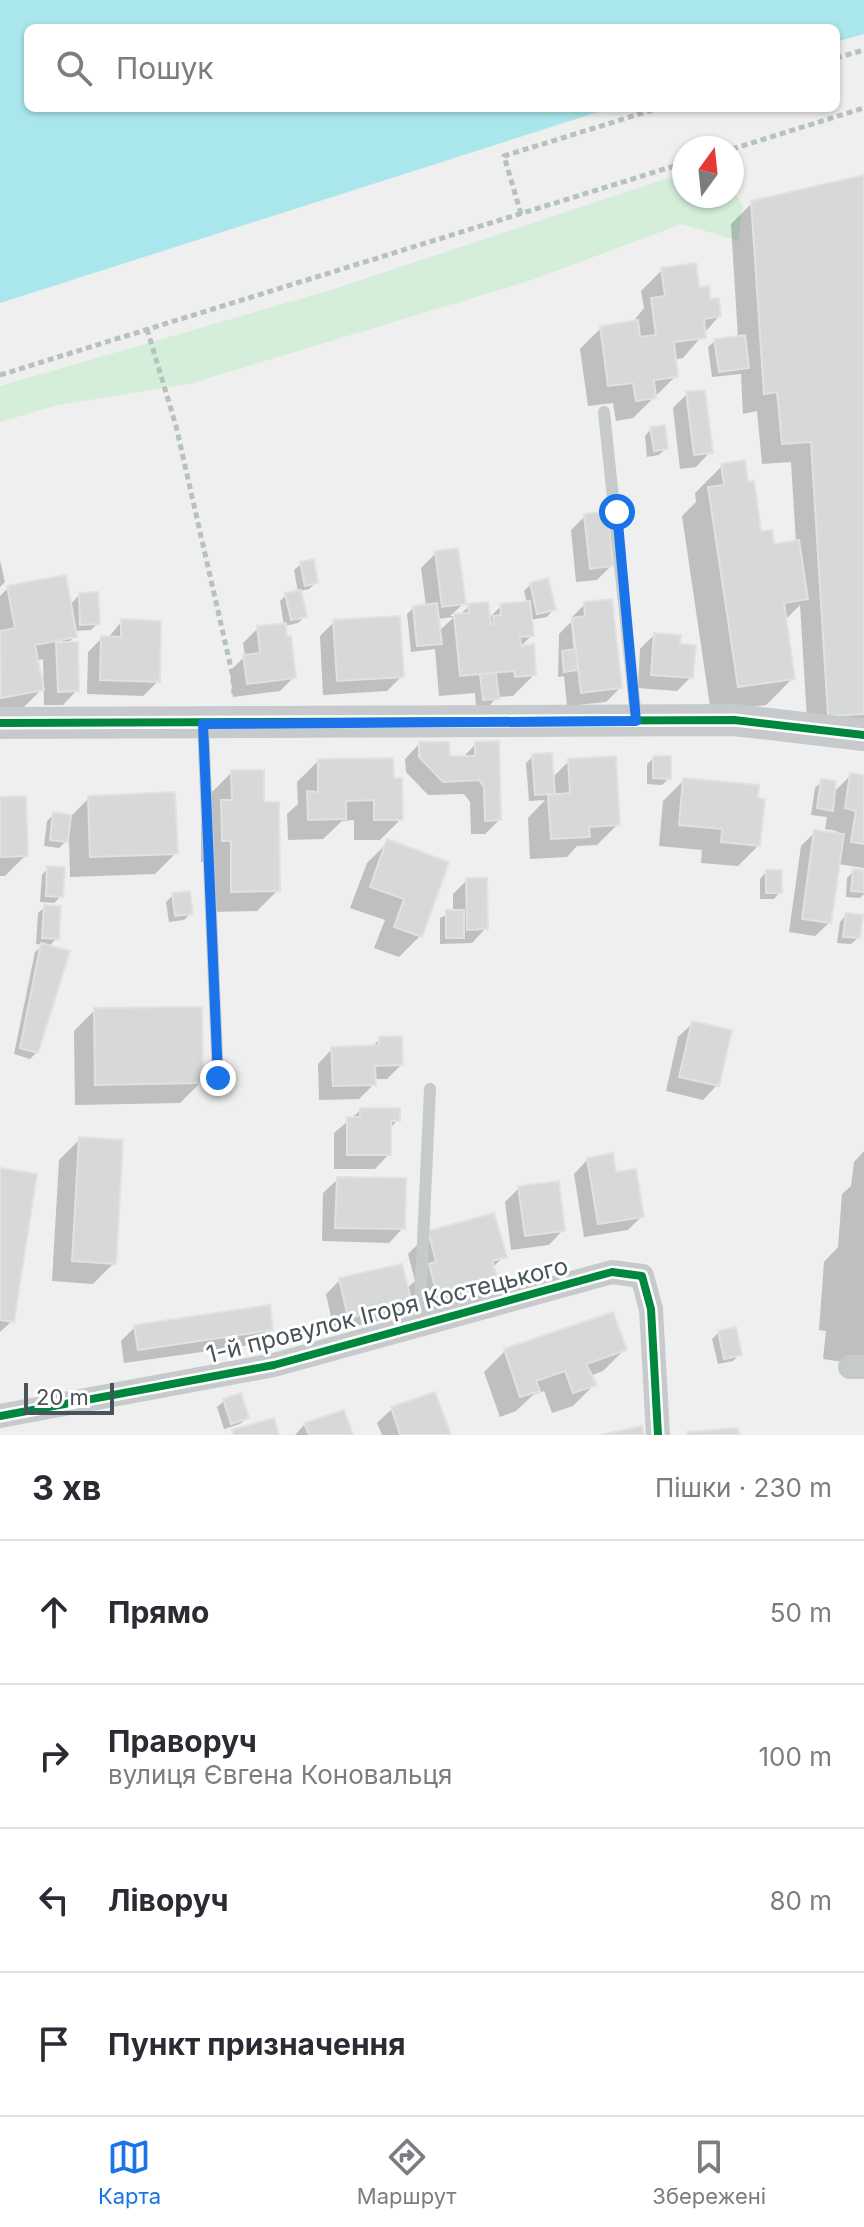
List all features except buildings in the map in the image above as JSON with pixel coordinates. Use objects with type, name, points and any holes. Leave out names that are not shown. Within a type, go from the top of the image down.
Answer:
[{"type":"street","points":[[0,723],[734,720],[864,735]]},
{"type":"street","name":"1-й провулок Ігоря Костецького","points":[[0,1416],[274,1365],[419,1328],[612,1272],[642,1276],[651,1309],[658,1435]]},
{"type":"lane","points":[[604,412],[636,721]]},
{"type":"lane","points":[[218,1078],[219,724]]},
{"type":"lane","points":[[419,1328],[430,1089]]},
{"type":"path","points":[[840,57],[864,50]]},
{"type":"path","points":[[744,145],[864,108]]},
{"type":"path","points":[[521,214],[504,156],[646,112]]},
{"type":"path","points":[[0,375],[672,167]]},
{"type":"path","points":[[147,329],[176,426],[233,677],[219,724]]},
{"type":"green space","points":[[672,177],[672,208],[743,208],[738,241],[682,224],[526,282],[189,384],[58,405],[0,422],[0,386],[331,290]]},
{"type":"water","points":[[0,0],[864,0],[864,34],[840,41],[840,24],[24,24],[24,112],[598,112],[0,303]]},
{"type":"cycle path","points":[[0,723],[734,720],[864,735]]},
{"type":"cycle path","points":[[0,1416],[274,1365],[612,1272],[642,1276],[651,1309],[658,1435]]},
{"type":"route","points":[[218,1078],[203,724],[636,721],[617,512]]}]
